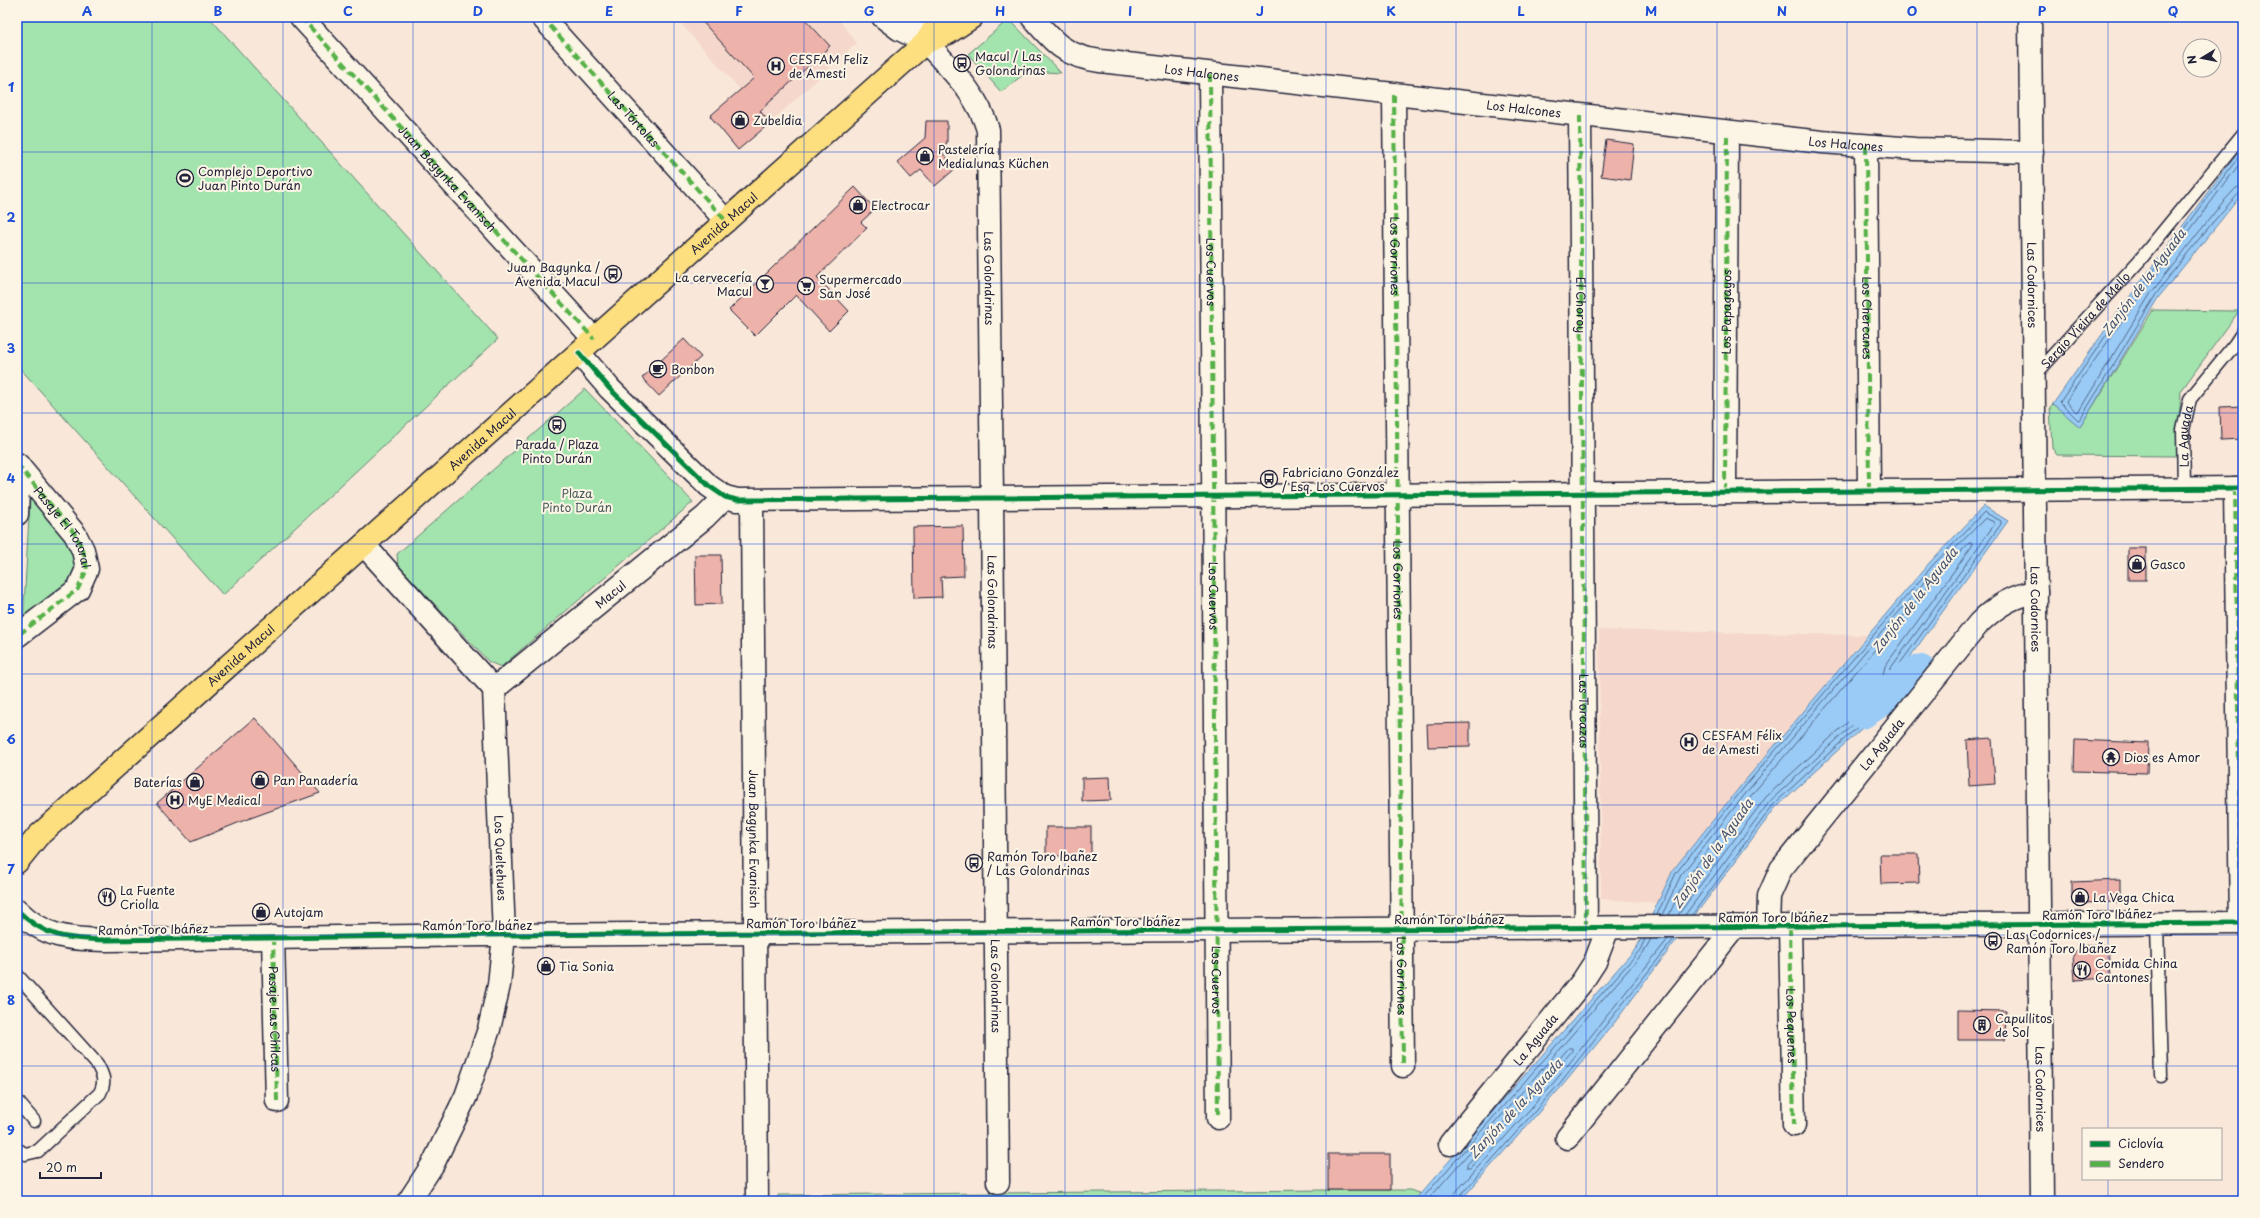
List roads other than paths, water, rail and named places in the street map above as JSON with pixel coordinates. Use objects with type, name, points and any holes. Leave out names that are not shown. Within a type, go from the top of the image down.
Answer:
[{"type":"main road","name":"Avenida Macul","points":[[17,850],[38,836],[926,42],[941,17]]},
{"type":"main road","name":"Avenida Macul","points":[[926,42],[948,33],[972,17]]},
{"type":"main road","name":"Avenida Macul","points":[[17,862],[38,836]]},
{"type":"street","name":"Juan Bagynka Evanisch","points":[[301,17],[586,346],[610,389],[709,486],[725,497]]},
{"type":"street","name":"Las Tórtolas","points":[[542,17],[726,221]]},
{"type":"street","points":[[883,17],[899,29],[926,42]]},
{"type":"street","points":[[916,17],[926,42]]},
{"type":"street","name":"Los Halcones","points":[[1032,17],[1054,43],[1080,58],[1727,133],[1866,146],[2032,152]]},
{"type":"street","name":"Las Codornices","points":[[2030,17],[2042,1201]]},
{"type":"street","name":"Las Golondrinas","points":[[926,42],[969,91],[978,104],[988,130],[997,932],[998,1182]]},
{"type":"street","name":"Los Cuervos","points":[[1210,74],[1218,1118]]},
{"type":"street","name":"Los Gorriones","points":[[1394,95],[1403,1066]]},
{"type":"street","name":"El Choroy","points":[[1580,116],[1583,493]]},
{"type":"street","name":"Los Papagayos","points":[[1725,492],[1727,133]]},
{"type":"street","name":"Los Chercanes","points":[[1866,146],[1869,491]]},
{"type":"street","points":[[17,514],[18,465]]},
{"type":"street","name":"Pasaje El Totoral","points":[[17,636],[78,589],[87,569],[83,550],[76,534],[18,465]]},
{"type":"street","points":[[725,497],[752,501],[2239,488],[2242,927]]},
{"type":"street","name":"Las Torcazas","points":[[1583,493],[1586,928]]},
{"type":"street","name":"Macul","points":[[494,689],[709,513],[725,497]]},
{"type":"street","name":"Juan Bagynka Evanisch","points":[[752,501],[757,1201]]},
{"type":"street","points":[[364,545],[494,689]]},
{"type":"street","name":"La Aguada","points":[[1768,927],[1770,896],[1781,869],[1983,620],[1993,610],[2014,597],[2036,592]]},
{"type":"street","name":"Los Queltehues","points":[[409,1201],[433,1164],[451,1131],[484,1046],[499,985],[504,935],[494,689]]},
{"type":"street","name":"Ramón Toro Ibáñez","points":[[17,910],[41,930],[64,938],[81,940],[755,933],[1734,928],[2157,924],[2242,927]]},
{"type":"street","name":"Los Pequenes","points":[[1790,927],[1794,1125]]},
{"type":"street","name":"La Aguada","points":[[1450,1144],[1589,972],[1603,945],[1616,928]]},
{"type":"street","points":[[1567,1138],[1734,928]]},
{"type":"street","name":"Pasaje Las Chilcas","points":[[273,937],[277,1101]]},
{"type":"lane","name":"Sergio Vieira de Mello","points":[[2034,377],[2140,261],[2243,134]]},
{"type":"lane","name":"La Aguada","points":[[2184,488],[2183,430],[2190,399],[2243,332]]},
{"type":"lane","points":[[2157,924],[2161,1076]]},
{"type":"lane","points":[[17,975],[97,1064],[104,1076],[104,1085],[100,1093],[38,1151],[25,1154],[17,1149]]},
{"type":"lane","points":[[17,1101],[34,1121]]},
{"type":"water","name":"Zanjón de la Aguada","points":[[2243,145],[2243,193],[2158,298],[2080,427],[2053,404],[2113,319]]},
{"type":"water","name":"Zanjón de la Aguada","points":[[1984,506],[2008,521],[1897,675],[1908,686],[1776,807],[1615,1022],[1563,1085],[1460,1201],[1414,1201],[1637,947],[1673,870],[1743,783],[1930,562]]},
{"type":"waterway","points":[[1862,710],[1919,673]]},
{"type":"place","name":"Macul / Las Golondrinas","points":[[962,63]]},
{"type":"place","name":"CESFAM Feliz de Amesti","points":[[776,66]]},
{"type":"place","name":"Zubeldia","points":[[740,120]]},
{"type":"place","name":"Pastelería Medialunas Küchen","points":[[925,156]]},
{"type":"place","name":"Complejo Deportivo Juan Pinto Durán","points":[[185,178]]},
{"type":"place","name":"Electrocar","points":[[858,205]]},
{"type":"place","name":"Juan Bagynka / Avenida Macul","points":[[613,274]]},
{"type":"place","name":"La cervecería Macul","points":[[765,284]]},
{"type":"place","name":"Supermercado San José","points":[[806,286]]},
{"type":"place","name":"Bonbon","points":[[658,369]]},
{"type":"place","name":"Parada / Plaza Pinto Durán","points":[[557,425]]},
{"type":"place","name":"Fabriciano González / Esq. Los Cuervos","points":[[1269,479]]},
{"type":"place","name":"Gasco","points":[[2137,564]]},
{"type":"place","name":"CESFAM Félix de Amesti","points":[[1689,742]]},
{"type":"place","name":"Dios es Amor","points":[[2111,757]]},
{"type":"place","name":"Pan Panadería","points":[[260,780]]},
{"type":"place","name":"Baterías","points":[[195,782]]},
{"type":"place","name":"MyE Medical","points":[[175,800]]},
{"type":"place","name":"Ramón Toro Ibañez / Las Golondrinas","points":[[974,863]]},
{"type":"place","name":"La Fuente Criolla","points":[[107,897]]},
{"type":"place","name":"La Vega Chica","points":[[2080,897]]},
{"type":"place","name":"Autojam","points":[[261,912]]},
{"type":"place","name":"Las Codornices / Ramón Toro Ibañez","points":[[1993,941]]},
{"type":"place","name":"Tia Sonia","points":[[546,966]]},
{"type":"place","name":"Comida China Cantones","points":[[2082,970]]},
{"type":"place","name":"Capullitos de Sol","points":[[1982,1025]]},
{"type":"park label","name":"Plaza Pinto Durán","points":[[577,500]]}]
